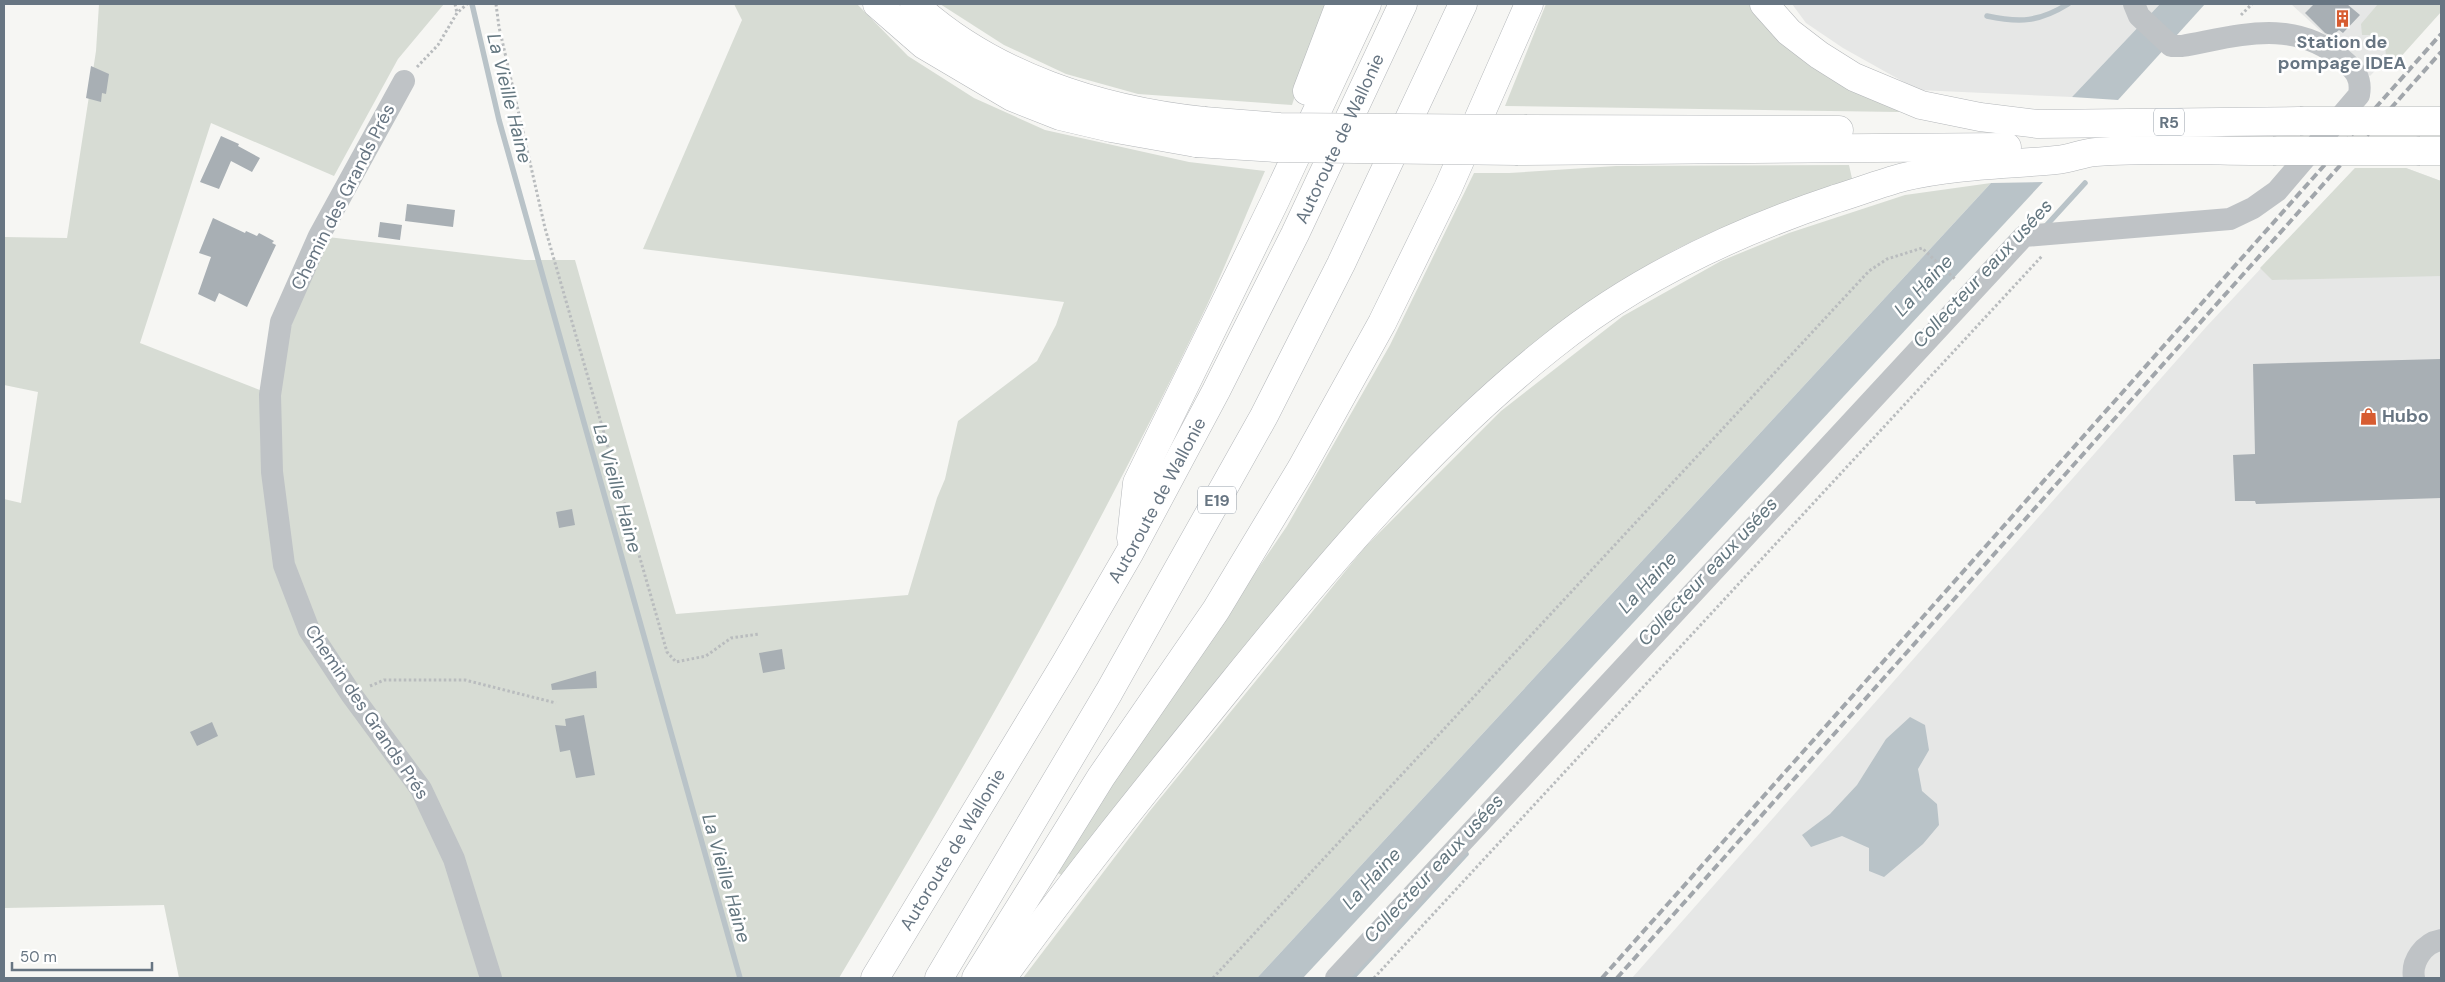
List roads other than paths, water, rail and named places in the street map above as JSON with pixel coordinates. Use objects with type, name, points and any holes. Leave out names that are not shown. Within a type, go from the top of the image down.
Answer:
[{"type":"highway","points":[[877,4],[924,45],[1012,97],[1060,116],[1112,128],[1200,132],[1280,127],[1522,140],[2072,147],[2092,152]]},
{"type":"highway","points":[[914,4],[934,23],[987,56],[1044,84],[1102,102],[1164,117],[1200,132]]},
{"type":"highway","points":[[1228,298],[1268,184],[1317,68],[1340,4]]},
{"type":"highway","points":[[1130,552],[1137,483],[1228,298],[1367,4]]},
{"type":"highway","name":"Autoroute de Wallonie","points":[[875,978],[1065,664],[1130,552],[1216,391],[1295,234],[1403,4]]},
{"type":"highway","name":"E19","points":[[940,978],[1109,692],[1264,416],[1345,255],[1463,4]]},
{"type":"highway","points":[[976,978],[1101,777],[1216,610],[1301,469],[1382,323],[1448,188],[1528,4]]},
{"type":"highway","points":[[1764,4],[1796,38],[1854,77],[1921,105],[2038,124]]},
{"type":"highway","name":"R5","points":[[2038,124],[2441,120]]},
{"type":"highway","points":[[1522,140],[2004,130],[2038,124]]},
{"type":"highway","name":"R5","points":[[2092,152],[2430,151]]},
{"type":"highway","points":[[1002,978],[1136,801],[1295,606],[1421,467],[1486,404],[1551,346],[1621,297],[1673,267],[1737,235],[1790,214],[1906,177],[1993,164],[2062,160],[2092,152]]},
{"type":"street","points":[[1336,978],[2024,236],[2230,219],[2253,208],[2277,191],[2359,95],[2361,85],[2356,71],[2336,54],[2291,33],[2263,31],[2182,46],[2171,46],[2137,10]]},
{"type":"street","name":"Chemin des Grands Prés","points":[[404,80],[319,236],[301,273],[281,322],[270,395],[272,472],[284,565],[309,630],[351,694],[421,789],[454,859],[491,978]]},
{"type":"street","points":[[2414,978],[2415,962],[2420,953],[2428,945],[2441,940]]},
{"type":"water","points":[[2160,4],[2205,4],[2118,100],[2072,97]]},
{"type":"water","name":"La Haine","points":[[2043,182],[1303,978],[1257,978],[1991,183]]},
{"type":"water","points":[[1910,717],[1925,725],[1929,750],[1918,769],[1922,791],[1937,804],[1939,825],[1923,844],[1884,877],[1869,871],[1869,848],[1842,836],[1811,847],[1802,835],[1830,814],[1857,785],[1886,739]]},
{"type":"waterway","name":"La Vieille Haine","points":[[472,4],[499,120],[740,978]]},
{"type":"waterway","points":[[1987,16],[2010,20],[2038,18],[2068,4]]},
{"type":"waterway","name":"Collecteur eaux usées","points":[[2044,228],[2085,183]]},
{"type":"waterway","name":"Collecteur eaux usées","points":[[1352,978],[1466,854]]},
{"type":"railway","points":[[1602,978],[2441,34]]},
{"type":"railway","points":[[1617,978],[2441,52]]},
{"type":"place","name":"Station de pompage IDEA","points":[[2342,19]]},
{"type":"place","name":"Hubo","points":[[2368,416]]}]
